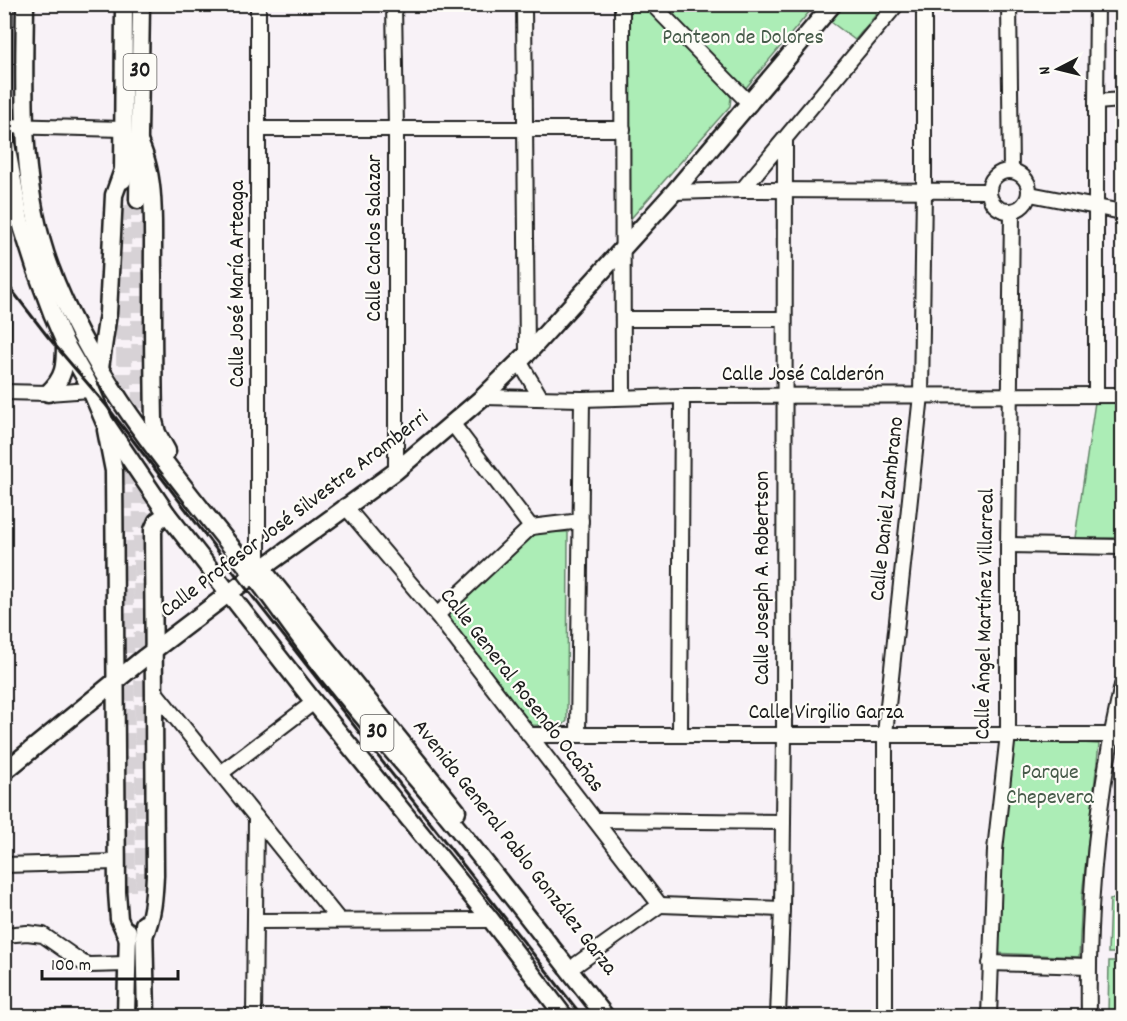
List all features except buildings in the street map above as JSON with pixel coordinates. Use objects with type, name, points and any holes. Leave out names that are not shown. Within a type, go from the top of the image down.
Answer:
[{"type":"main road","name":"30","points":[[25,4],[24,126],[43,268],[65,343],[104,421],[167,514],[490,920],[564,1017]]},
{"type":"main road","name":"30","points":[[124,4],[123,170],[131,203],[138,140],[141,4]]},
{"type":"main road","name":"Calle Profesor José Silvestre Aramberri","points":[[4,772],[229,593],[257,568],[396,471],[483,397],[523,357],[674,192],[833,4]]},
{"type":"main road","name":"30","points":[[4,133],[20,220],[43,268],[100,368]]},
{"type":"main road","points":[[138,140],[145,154],[150,180],[154,422],[157,433],[163,446],[257,568]]},
{"type":"main road","points":[[100,368],[108,313],[114,195],[123,170]]},
{"type":"main road","points":[[48,393],[61,378],[65,366],[65,343]]},
{"type":"main road","name":"Avenida General Pablo González Garza","points":[[100,368],[152,447],[257,568],[330,677],[443,802],[605,1017]]},
{"type":"main road","points":[[104,421],[114,471],[116,862],[119,919],[128,939]]},
{"type":"main road","points":[[144,936],[151,918],[154,900],[153,530],[157,521],[167,514]]},
{"type":"main road","name":"Avenida General Pablo González Garza","points":[[461,826],[620,1017]]},
{"type":"main road","points":[[126,1017],[126,964],[136,891],[144,936],[146,1017]]},
{"type":"street","name":"Calle José María Arteaga","points":[[257,568],[258,4]]},
{"type":"street","name":"Calle Carlos Salazar","points":[[394,4],[396,471]]},
{"type":"street","points":[[524,4],[523,357],[541,398]]},
{"type":"street","points":[[622,4],[623,397]]},
{"type":"street","points":[[652,4],[750,104]]},
{"type":"street","points":[[742,190],[897,4]]},
{"type":"street","name":"Calle Daniel Zambrano","points":[[885,1017],[885,734],[921,395],[924,4]]},
{"type":"street","points":[[1009,4],[1011,171]]},
{"type":"street","points":[[1096,395],[1097,4]]},
{"type":"street","points":[[1096,102],[1122,100]]},
{"type":"street","points":[[4,126],[123,129]]},
{"type":"street","points":[[259,129],[623,129]]},
{"type":"street","name":"Calle Joseph A. Robertson","points":[[778,1017],[784,734],[784,319],[787,191],[785,140]]},
{"type":"street","points":[[1011,171],[1024,176],[1029,184],[1030,194],[1026,203],[1019,210],[1012,212],[998,207],[990,197],[989,191],[989,184],[993,178],[1011,171]]},
{"type":"street","points":[[674,192],[989,191]]},
{"type":"street","points":[[1030,194],[1122,212]]},
{"type":"street","name":"Calle Ángel Martínez Villarreal","points":[[989,1017],[995,850],[1008,734],[1012,212]]},
{"type":"street","points":[[624,319],[784,319]]},
{"type":"street","points":[[4,392],[48,393],[90,390]]},
{"type":"street","name":"Calle José Calderón","points":[[483,397],[582,399],[682,396],[1122,395]]},
{"type":"street","points":[[680,735],[682,396]]},
{"type":"street","points":[[579,735],[582,399]]},
{"type":"street","points":[[452,423],[531,527]]},
{"type":"street","name":"Calle General Rosendo Ocañas","points":[[345,506],[437,615],[660,905]]},
{"type":"street","points":[[437,615],[531,527],[581,521]]},
{"type":"street","points":[[1008,545],[1122,547]]},
{"type":"street","points":[[1089,1017],[1088,966],[1094,856],[1117,737],[1122,685]]},
{"type":"street","points":[[155,692],[338,920]]},
{"type":"street","points":[[221,773],[315,702]]},
{"type":"street","name":"Calle Virgilio Garza","points":[[529,735],[1008,734],[1117,737]]},
{"type":"street","points":[[254,1017],[256,816]]},
{"type":"street","points":[[595,820],[783,822]]},
{"type":"street","points":[[4,865],[116,862]]},
{"type":"street","points":[[577,964],[660,905],[782,909]]},
{"type":"street","points":[[256,921],[490,920]]},
{"type":"street","points":[[4,935],[27,933],[43,935],[89,965],[126,964]]},
{"type":"street","points":[[990,963],[1088,966]]},
{"type":"green space","points":[[622,5],[647,5],[731,97],[730,106],[626,224]]},
{"type":"green space","name":"Panteon de Dolores","points":[[664,5],[815,5],[744,90]]},
{"type":"green space","points":[[839,5],[884,5],[855,40],[827,19]]},
{"type":"green space","points":[[1095,402],[1122,402],[1122,538],[1075,538]]},
{"type":"green space","points":[[536,532],[568,532],[567,721],[562,726],[532,725],[527,721],[444,615]]},
{"type":"green space","name":"Parque Chepevera","points":[[1011,739],[1099,744],[1082,896],[1079,957],[992,953]]},
{"type":"green space","points":[[1110,899],[1122,900],[1122,953],[1108,953]]},
{"type":"green space","points":[[1109,961],[1122,961],[1122,1016],[1108,1016]]},
{"type":"tunnel","points":[[138,200],[144,891]]},
{"type":"tunnel","points":[[123,205],[128,891]]},
{"type":"railway","points":[[4,446],[10,376],[12,4]]},
{"type":"railway","points":[[4,280],[48,337],[106,405],[242,583],[582,1016]]}]
